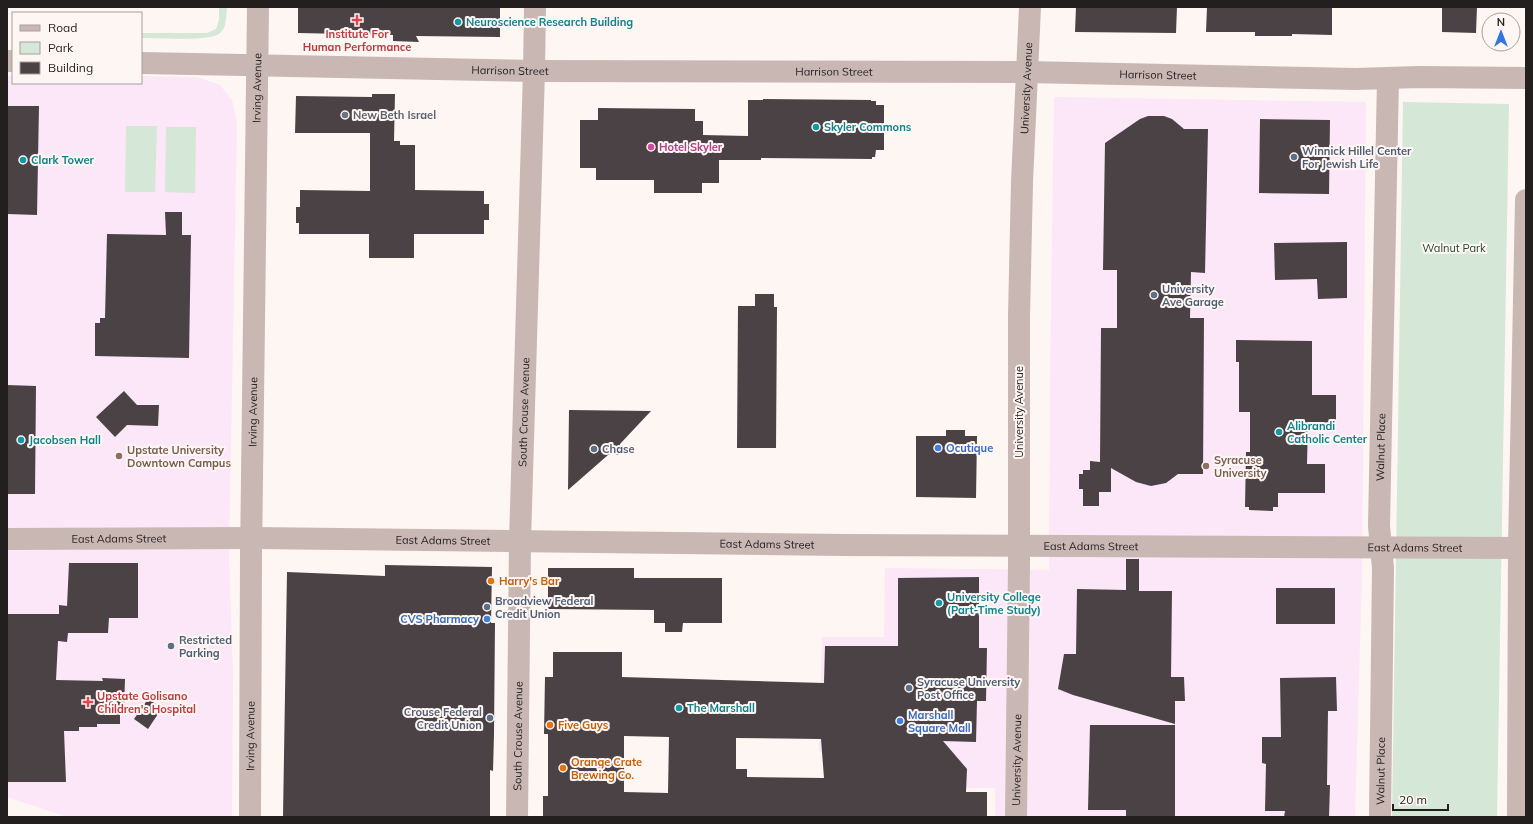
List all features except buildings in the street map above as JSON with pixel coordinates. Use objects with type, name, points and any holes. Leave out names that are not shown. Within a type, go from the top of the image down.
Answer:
[{"type":"street","name":"Irving Avenue","points":[[250,817],[251,538],[258,7]]},
{"type":"street","name":"South Crouse Avenue","points":[[517,817],[520,541],[535,7]]},
{"type":"street","name":"University Avenue","points":[[1016,817],[1019,546],[1019,316],[1026,72],[1030,7]]},
{"type":"street","name":"Harrison Street","points":[[142,63],[534,70],[1026,72],[1356,79],[1526,78]]},
{"type":"street","name":"Walnut Place","points":[[1380,817],[1383,568],[1379,526],[1388,78]]},
{"type":"street","points":[[1518,817],[1526,200]]},
{"type":"street","name":"East Adams Street","points":[[7,539],[251,538],[1019,546],[1522,548]]},
{"type":"shaded area","name":"Upstate University Downtown Campus","points":[[7,76],[12,76],[12,84],[142,84],[142,76],[197,77],[220,85],[232,100],[237,122],[229,553],[233,676],[232,817],[67,817],[7,797]]},
{"type":"shaded area","name":"Syracuse University","points":[[1054,97],[1366,102],[1362,575],[1355,817],[995,817],[995,788],[871,787],[871,753],[819,752],[822,637],[884,637],[885,568],[1049,570]]},
{"type":"green space","points":[[219,7],[227,7],[224,28],[215,36],[195,39],[142,38],[142,33],[207,33],[216,29],[219,20]]},
{"type":"green space","name":"Walnut Park","points":[[1403,102],[1509,104],[1497,817],[1392,817]]},
{"type":"green space","points":[[126,126],[157,126],[155,192],[125,192]]},
{"type":"green space","points":[[166,127],[196,127],[195,193],[165,192]]},
{"type":"place","name":"Institute For Human Performance","points":[[357,20]]},
{"type":"place","name":"Neuroscience Research Building","points":[[458,22]]},
{"type":"place","name":"New Beth Israel","points":[[345,115]]},
{"type":"place","name":"Skyler Commons","points":[[816,127]]},
{"type":"place","name":"Hotel Skyler","points":[[651,147]]},
{"type":"place","name":"Winnick Hillel Center For Jewish Life","points":[[1294,157]]},
{"type":"place","name":"Clark Tower","points":[[23,160]]},
{"type":"place","name":"University Ave Garage","points":[[1154,295]]},
{"type":"place","name":"Alibrandi Catholic Center","points":[[1279,432]]},
{"type":"place","name":"Jacobsen Hall","points":[[21,440]]},
{"type":"place","name":"Ocutique","points":[[938,448]]},
{"type":"place","name":"Chase","points":[[594,449]]},
{"type":"place","name":"Upstate University Downtown Campus","points":[[119,456]]},
{"type":"place","name":"Syracuse University","points":[[1206,466]]},
{"type":"place","name":"Harry's Bar","points":[[491,581]]},
{"type":"place","name":"University College (Part-Time Study)","points":[[939,603]]},
{"type":"place","name":"Broadview Federal Credit Union","points":[[487,607]]},
{"type":"place","name":"CVS Pharmacy","points":[[487,619]]},
{"type":"place","name":"Restricted Parking","points":[[171,646]]},
{"type":"place","name":"Syracuse University Post Office","points":[[909,688]]},
{"type":"place","name":"Upstate Golisano Children's Hospital","points":[[88,702]]},
{"type":"place","name":"The Marshall","points":[[679,708]]},
{"type":"place","name":"Crouse Federal Credit Union","points":[[490,718]]},
{"type":"place","name":"Marshall Square Mall","points":[[900,721]]},
{"type":"place","name":"Five Guys","points":[[550,725]]},
{"type":"place","name":"Orange Crate Brewing Co.","points":[[563,768]]}]
